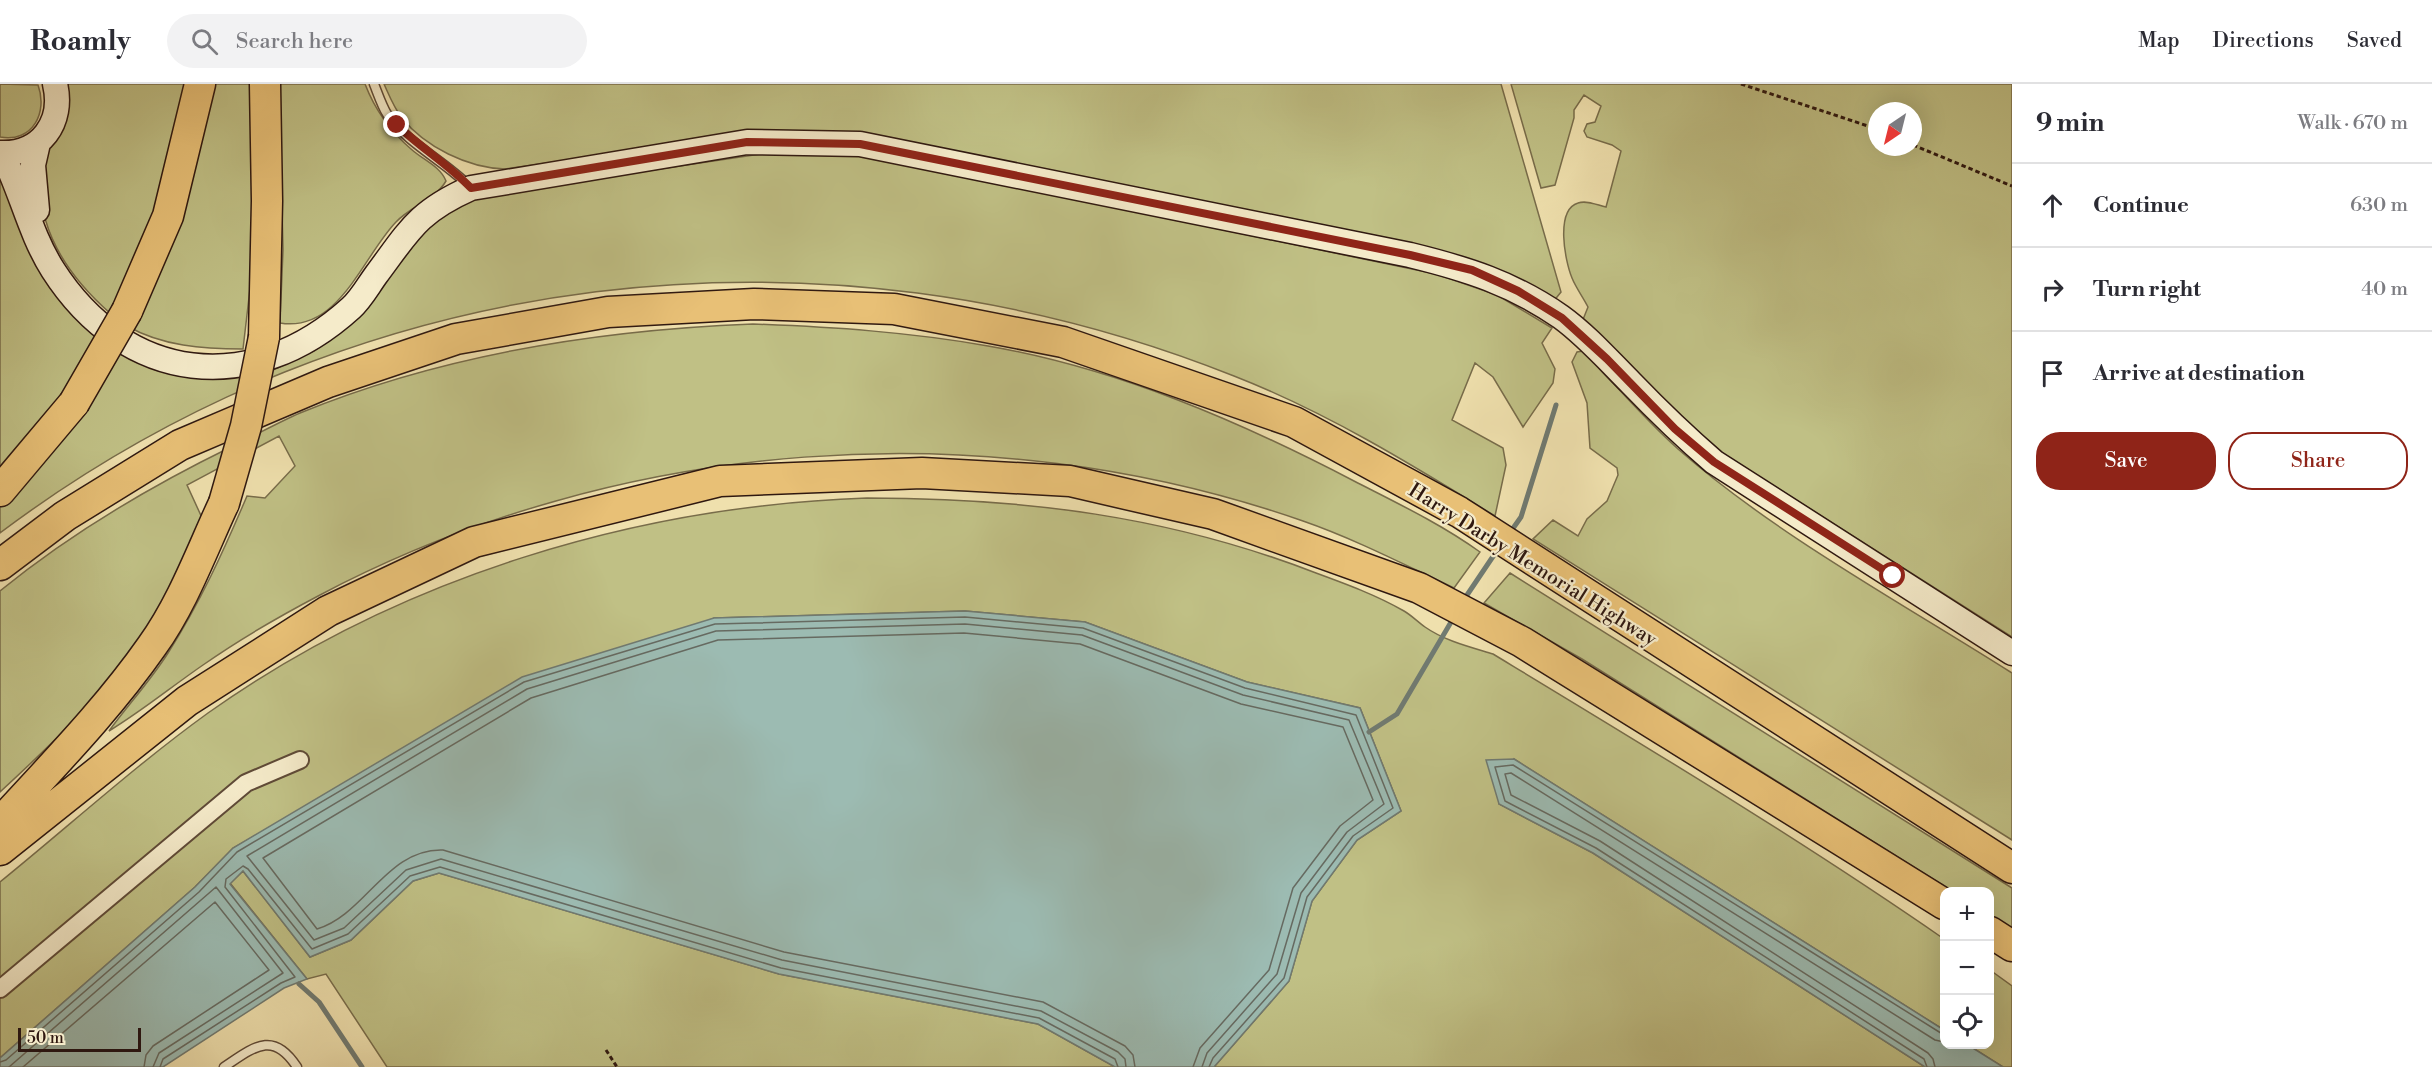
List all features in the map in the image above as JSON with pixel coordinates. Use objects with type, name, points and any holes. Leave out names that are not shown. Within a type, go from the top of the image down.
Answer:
[{"type":"highway","points":[[0,490],[74,403],[127,310],[168,216],[200,84]]},
{"type":"highway","points":[[0,823],[72,745],[153,645],[193,570],[224,502],[246,426],[264,337],[267,201],[266,84]]},
{"type":"highway","name":"Harry Darby Memorial Highway","points":[[0,565],[65,516],[180,446],[328,382],[456,339],[608,312],[754,304],[894,309],[1063,342],[1294,422],[1459,512],[2012,868]]},
{"type":"highway","points":[[0,850],[186,701],[328,611],[474,542],[720,481],[922,472],[1070,481],[1213,514],[1419,588],[1522,642],[1940,902]]},
{"type":"highway","points":[[1994,935],[2012,946]]},
{"type":"street","points":[[55,84],[58,99],[57,116],[50,131],[38,143],[26,150],[1,153],[52,268],[78,304],[132,347],[192,367],[219,369],[277,356],[322,331],[353,306],[402,239],[423,215],[444,200],[471,188],[747,142],[860,144],[1410,255],[1472,270],[1518,291],[1562,318],[1607,359],[1675,429],[1714,462],[2012,652]]},
{"type":"street","points":[[38,143],[33,165],[33,179],[39,240]]},
{"type":"street","points":[[0,989],[246,783],[300,760]]},
{"type":"lane","points":[[374,84],[387,113],[397,125],[420,147],[452,168],[471,188]]},
{"type":"lane","points":[[224,1067],[250,1050],[267,1045],[278,1046],[288,1054],[297,1067]]},
{"type":"path","points":[[1742,84],[1868,126]]},
{"type":"path","points":[[1922,149],[2012,186]]},
{"type":"path","points":[[606,1050],[617,1067]]},
{"type":"green space","points":[[0,84],[38,85],[41,95],[39,115],[35,123],[29,130],[12,138],[0,137]]},
{"type":"green space","points":[[64,84],[189,84],[155,218],[111,314],[83,286],[60,254],[51,237],[41,199],[40,179],[43,158]]},
{"type":"green space","points":[[210,84],[252,84],[253,263],[243,349],[183,345],[154,338],[127,326]]},
{"type":"green space","points":[[279,84],[365,84],[373,103],[396,135],[440,171],[446,181],[436,193],[396,222],[348,289],[334,304],[318,316],[301,323],[280,323],[283,250]]},
{"type":"green space","points":[[384,84],[1501,84],[1561,292],[1553,302],[1531,288],[848,133],[772,131],[505,169],[491,168],[448,154],[423,138],[399,114]]},
{"type":"green space","points":[[1511,84],[2012,84],[2012,637],[1711,446],[1582,322],[1588,307],[1569,270],[1564,237],[1566,215],[1571,208],[1581,202],[1606,207],[1621,151],[1612,145],[1587,137],[1584,131],[1587,124],[1595,122],[1601,106],[1584,95],[1574,110],[1574,118],[1555,185],[1541,188]]},
{"type":"green space","points":[[768,153],[841,153],[872,157],[1436,274],[1497,295],[1552,328],[1542,343],[1555,369],[1553,383],[1523,427],[1493,377],[1475,363],[1452,420],[1503,448],[1506,465],[1495,516],[1368,440],[1268,390],[1234,376],[1077,324],[917,293],[756,282],[596,292],[438,322],[285,372],[139,442],[0,533],[0,506],[42,460],[114,351],[156,370],[191,377],[218,379],[273,370],[314,351],[346,328],[426,222],[478,196]]},
{"type":"green space","points":[[0,181],[10,189],[35,253],[54,290],[82,325],[101,341],[0,479]]},
{"type":"green space","points":[[753,324],[871,331],[959,341],[1083,368],[1176,399],[1266,438],[1418,514],[1480,552],[1454,588],[1361,544],[1303,521],[1182,486],[1057,464],[931,454],[804,457],[679,473],[555,501],[435,542],[320,595],[275,620],[217,655],[109,731],[154,673],[180,634],[211,576],[247,496],[265,498],[295,466],[279,436],[187,485],[203,520],[174,581],[151,622],[125,661],[99,693],[58,737],[0,792],[0,591],[111,512],[200,462],[291,417],[354,392],[410,375],[466,360],[580,339],[637,332]]},
{"type":"green space","points":[[1583,351],[1665,437],[1716,480],[1798,539],[2012,673],[2012,840],[1533,539],[1553,520],[1578,536],[1587,519],[1607,501],[1618,475],[1617,468],[1590,448],[1587,403],[1572,362],[1577,352]]},
{"type":"green space","points":[[867,498],[983,502],[1095,514],[1151,524],[1261,553],[1327,577],[1383,600],[1441,636],[1493,654],[1777,829],[1940,936],[1940,1027],[1514,759],[1499,804],[1593,853],[1925,1067],[1214,1067],[1289,981],[1312,901],[1357,840],[1401,811],[1360,708],[1247,682],[1085,622],[965,611],[714,618],[269,828],[233,848],[195,887],[0,1058],[0,882],[208,713],[281,665],[358,624],[439,588],[522,558],[607,534],[693,516],[780,504]]},
{"type":"green space","points":[[1510,573],[2012,888],[2012,929],[1994,918],[1994,887],[1946,887],[1582,659],[1484,603]]},
{"type":"green space","points":[[243,871],[310,957],[351,940],[413,881],[439,873],[779,974],[1038,1024],[1115,1067],[387,1067],[326,974],[307,979],[230,883]]},
{"type":"green space","points":[[1994,973],[2012,986],[2012,1067],[2003,1067],[1974,1049],[1994,1049]]},
{"type":"water","points":[[965,611],[1085,622],[1247,682],[1360,708],[1401,811],[1357,840],[1312,901],[1289,981],[1214,1067],[1115,1067],[1038,1024],[779,974],[439,873],[413,881],[351,940],[310,957],[243,871],[230,884],[307,979],[284,988],[163,1067],[0,1067],[0,1058],[195,887],[233,848],[522,677],[714,618]]},
{"type":"water","points":[[1514,759],[1940,1027],[1940,1049],[1974,1049],[2003,1067],[1925,1067],[1593,853],[1499,804],[1486,760]]},
{"type":"waterway","points":[[1509,534],[1521,517],[1556,405]]},
{"type":"waterway","points":[[1463,601],[1498,549]]},
{"type":"waterway","points":[[1369,732],[1397,714],[1454,617]]},
{"type":"waterway","points":[[299,984],[319,1002],[362,1067]]},
{"type":"route","points":[[397,125],[420,147],[452,168],[471,188],[525,177],[747,142],[860,144],[1410,255],[1472,270],[1518,291],[1562,318],[1607,359],[1675,429],[1714,462],[1893,576]]}]
